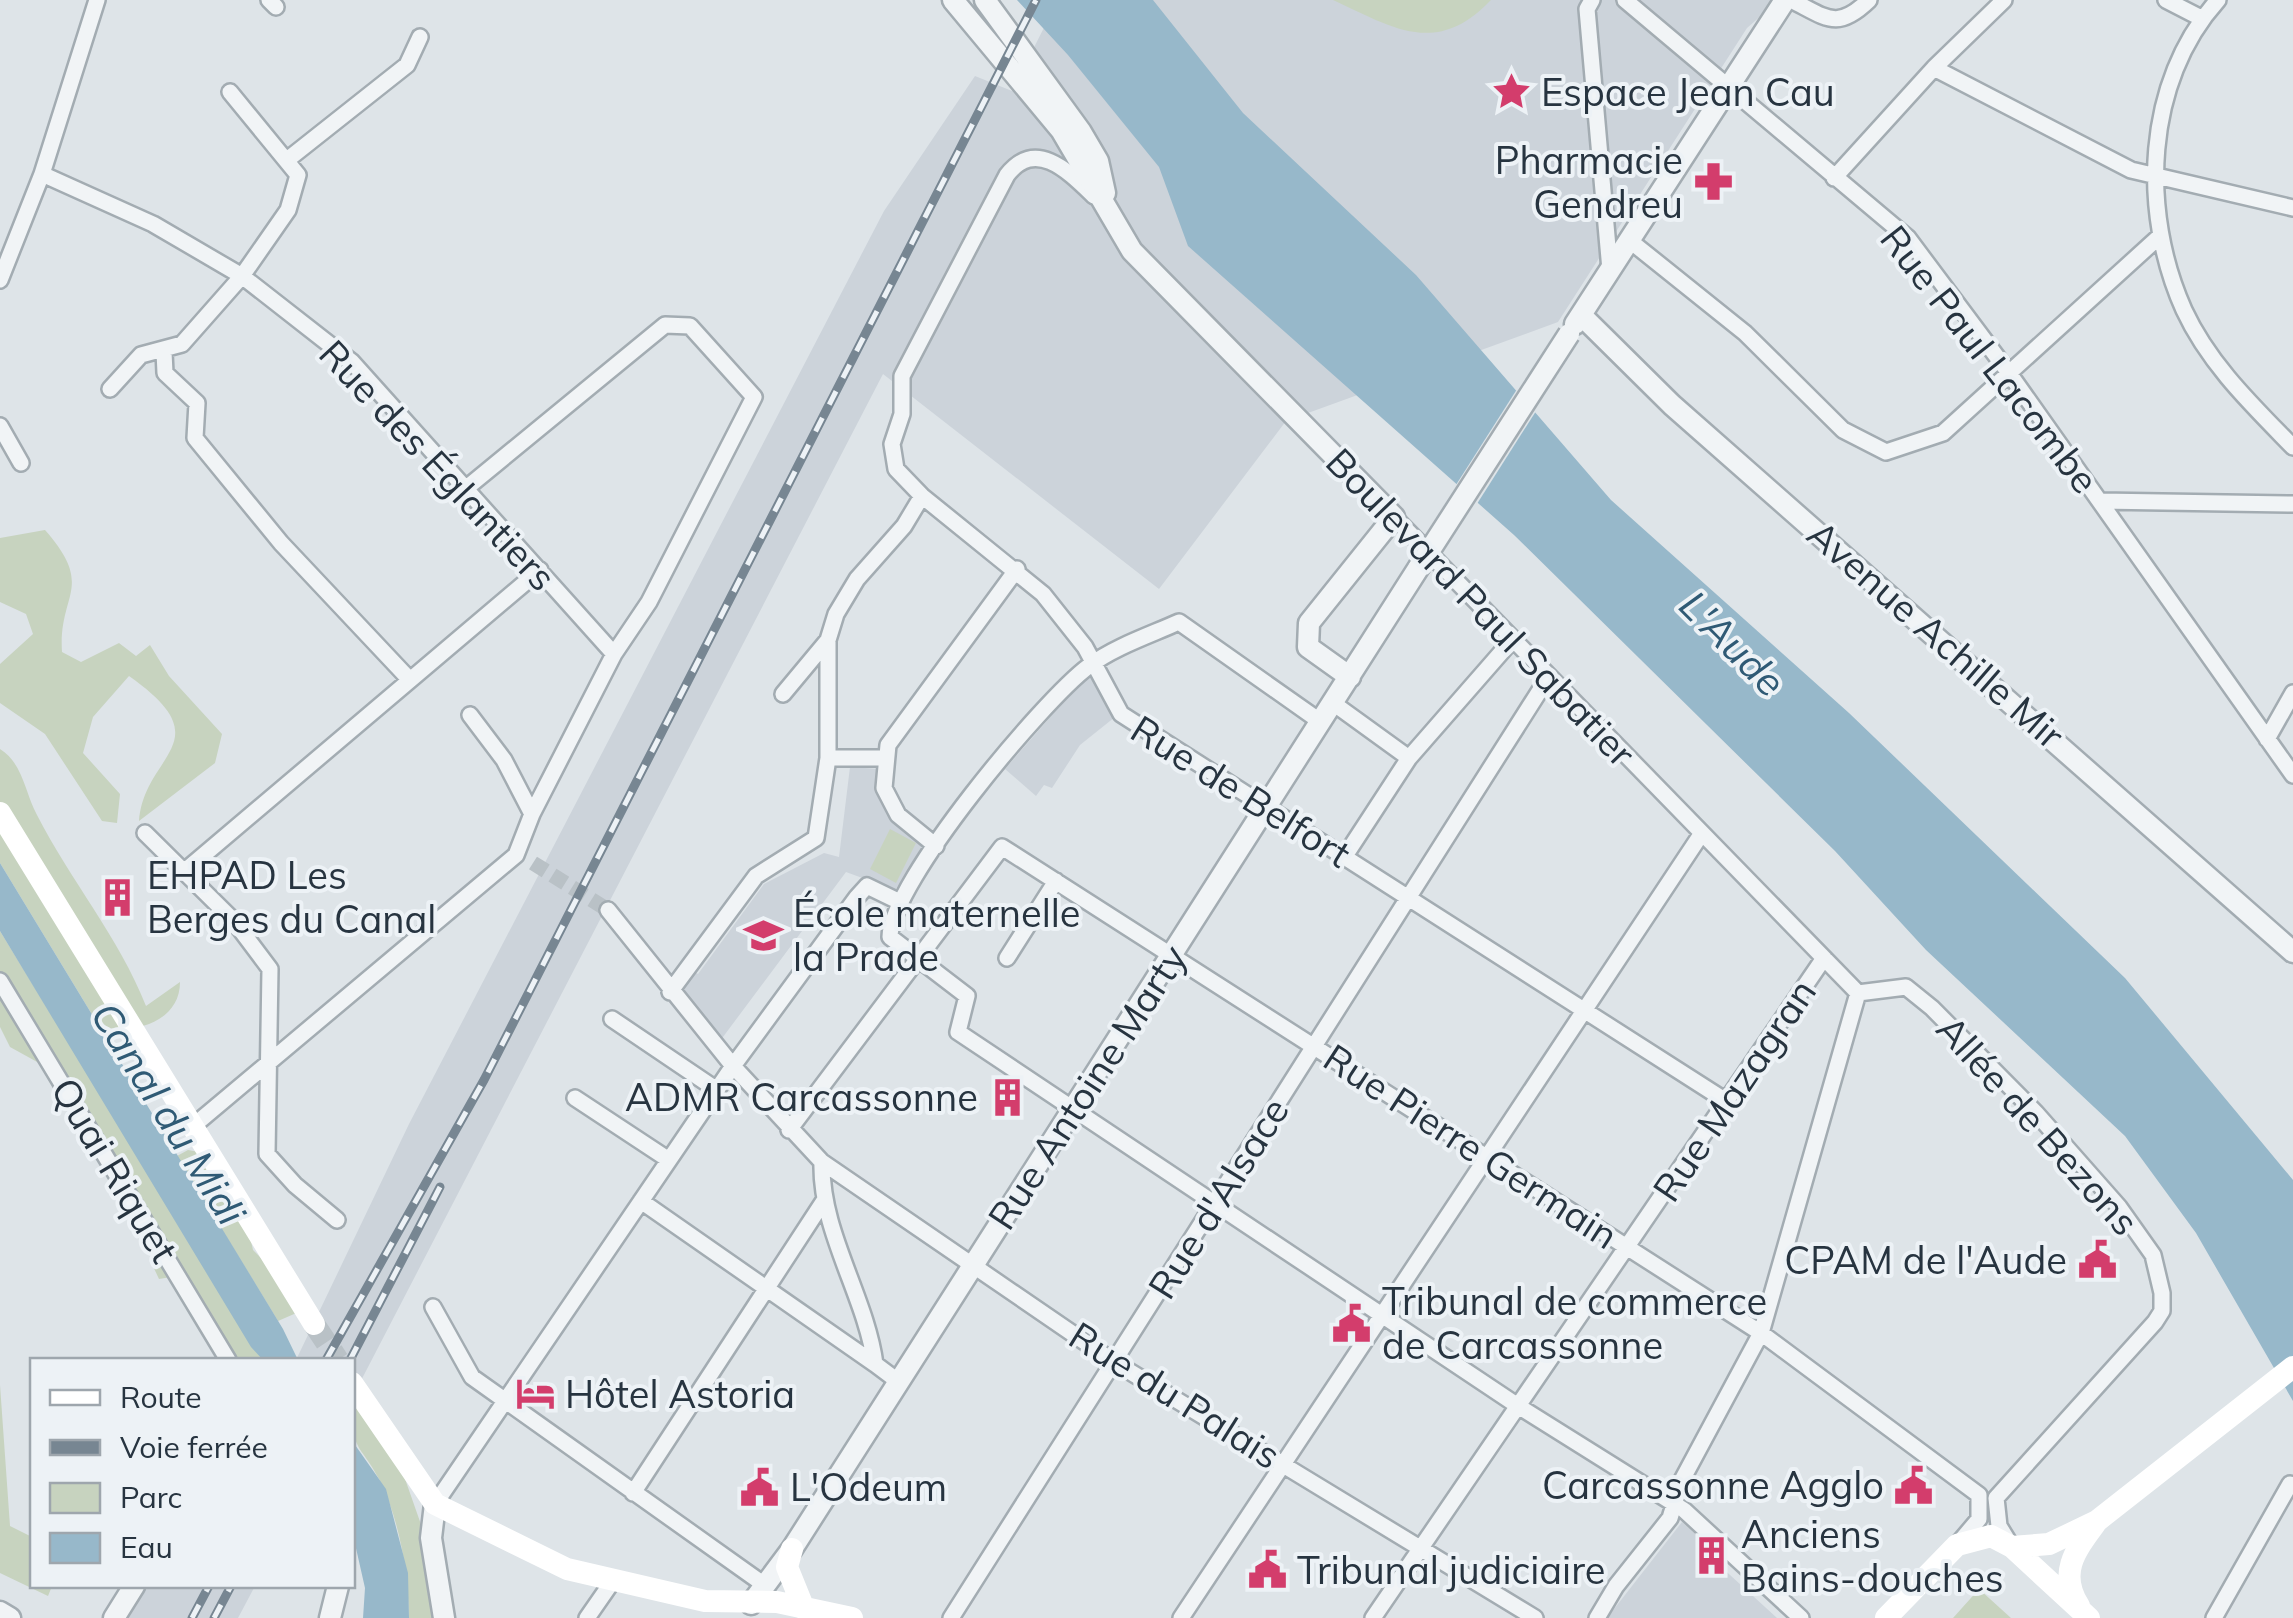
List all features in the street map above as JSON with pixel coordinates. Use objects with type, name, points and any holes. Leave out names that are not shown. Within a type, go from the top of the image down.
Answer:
[{"type":"main road","points":[[0,813],[314,1324]]},
{"type":"main road","points":[[2012,1547],[2049,1544],[2097,1521],[2293,1367]]},
{"type":"main road","points":[[355,1387],[435,1504],[568,1569],[711,1609],[777,1602],[852,1618]]},
{"type":"main road","points":[[2085,1614],[2070,1593],[2067,1572],[2076,1549],[2097,1521]]},
{"type":"main road","points":[[1886,1618],[1957,1545],[1991,1536],[2012,1547],[2085,1614]]},
{"type":"main road","points":[[792,1549],[787,1567],[804,1609]]},
{"type":"main road","points":[[773,1618],[804,1609]]},
{"type":"street","points":[[0,280],[42,174],[98,0]]},
{"type":"street","name":"Boulevard Paul Sabatier","points":[[954,0],[1061,130],[1132,251],[1858,993]]},
{"type":"street","name":"Boulevard Paul Sabatier","points":[[985,0],[1082,132],[1098,161],[1110,214]]},
{"type":"street","points":[[1592,0],[1588,8],[1610,270]]},
{"type":"street","name":"Rue Paul Lacombe","points":[[1625,0],[1908,238],[2009,373],[2293,775]]},
{"type":"street","points":[[1788,0],[1833,20],[1850,18],[1869,0]]},
{"type":"street","name":"Rue Antoine Marty","points":[[753,1603],[792,1549],[1629,240],[1788,0]]},
{"type":"street","points":[[1834,178],[1934,68],[2004,0]]},
{"type":"street","points":[[2166,0],[2201,18]]},
{"type":"street","points":[[2218,0],[2201,18],[2174,69],[2161,110],[2161,235],[2185,311],[2226,378],[2293,447]]},
{"type":"street","points":[[288,160],[406,65],[420,37]]},
{"type":"street","points":[[1934,68],[2130,170],[2293,208]]},
{"type":"street","points":[[110,390],[141,355],[164,352],[182,344],[242,276],[288,210],[298,175],[230,92]]},
{"type":"street","name":"Rue de Belfort","points":[[1110,214],[1068,172],[1046,158],[1018,160],[902,376],[902,414],[892,444],[896,469],[922,496],[1044,594],[1085,647],[1120,714],[1726,1100]]},
{"type":"street","name":"Rue des Églantiers","points":[[42,174],[153,224],[242,276],[352,362],[614,654]]},
{"type":"street","points":[[1629,240],[1746,333],[1842,430],[1886,452],[1943,434],[2161,235]]},
{"type":"street","name":"Avenue Achille Mir","points":[[1581,315],[1672,405],[2293,952]]},
{"type":"street","points":[[192,1126],[516,855],[532,814],[614,654],[649,602],[754,397],[690,326],[665,325],[464,490]]},
{"type":"street","points":[[164,352],[165,372],[197,403],[195,438],[281,544],[410,680]]},
{"type":"street","points":[[0,426],[21,462]]},
{"type":"street","points":[[670,992],[756,876],[816,838],[828,758],[824,677],[836,614],[857,579],[904,526],[922,496]]},
{"type":"street","points":[[2100,501],[2293,504]]},
{"type":"street","points":[[1350,677],[1308,647],[1309,623],[1394,518]]},
{"type":"street","points":[[936,846],[898,815],[884,788],[884,758],[912,710],[1017,569]]},
{"type":"street","points":[[186,870],[540,570]]},
{"type":"street","points":[[1320,722],[1179,622],[1092,663],[1028,726],[936,846],[900,902],[890,937],[967,996],[958,1032],[1385,1313],[1518,1406],[1675,1504],[1802,1618]]},
{"type":"street","points":[[1344,856],[1409,758],[1513,639]]},
{"type":"street","points":[[783,694],[828,640]]},
{"type":"street","name":"Rue d'Alsace","points":[[951,1618],[1549,676]]},
{"type":"street","points":[[2267,739],[2293,693]]},
{"type":"street","points":[[1333,703],[1409,758]]},
{"type":"street","points":[[470,715],[504,760],[532,814]]},
{"type":"street","points":[[828,758],[884,758]]},
{"type":"street","points":[[1181,1618],[1702,832]]},
{"type":"street","points":[[145,833],[234,920],[270,970],[267,1154],[295,1185],[337,1220]]},
{"type":"street","name":"Rue Pierre Germain","points":[[917,958],[1002,847],[1761,1333],[1980,1495],[1996,1498]]},
{"type":"street","points":[[516,855],[533,864]]},
{"type":"street","points":[[1008,958],[1056,880]]},
{"type":"street","points":[[444,1618],[431,1538],[435,1504],[732,1066],[867,886],[900,902]]},
{"type":"street","name":"Rue du Palais","points":[[608,910],[732,1066],[822,1162],[1114,1362],[1536,1618]]},
{"type":"street","points":[[789,1130],[917,958]]},
{"type":"street","name":"Rue Mazagran","points":[[1373,1618],[1824,958]]},
{"type":"street","name":"Quai Riquet","points":[[0,981],[227,1358]]},
{"type":"street","name":"Allée de Bezons","points":[[1858,993],[1906,986],[1932,1008],[2078,1159],[2153,1255],[2162,1293],[2162,1311],[2155,1322],[1996,1498]]},
{"type":"street","points":[[1597,1618],[1616,1586],[1670,1518],[1681,1482],[1723,1411],[1761,1333],[1858,993]]},
{"type":"street","points":[[612,1020],[717,1090]]},
{"type":"street","points":[[575,1098],[669,1160]]},
{"type":"street","points":[[822,1162],[825,1199],[871,1333],[875,1364]]},
{"type":"street","points":[[633,1493],[825,1199]]},
{"type":"street","points":[[641,1202],[899,1382]]},
{"type":"street","points":[[433,1308],[472,1376],[633,1493],[753,1603]]},
{"type":"street","points":[[2214,1618],[2290,1484]]},
{"type":"street","points":[[1957,1545],[1979,1519],[1980,1495]]},
{"type":"street","points":[[1996,1498],[2000,1526],[2012,1547]]},
{"type":"street","points":[[586,1618],[612,1582]]},
{"type":"street","points":[[114,1618],[133,1588]]},
{"type":"street","points":[[330,1618],[338,1588]]},
{"type":"street","points":[[0,1612],[10,1618]]},
{"type":"shaded area","points":[[1058,0],[1779,0],[1747,28],[1558,322],[1286,421],[1159,589],[883,374],[355,1392],[355,1358],[297,1358],[409,1124],[884,211],[975,76],[1012,91]]},
{"type":"shaded area","name":"École maternelle la Prade","points":[[1086,676],[1091,676],[1115,717],[1080,745],[1052,788],[1044,785],[1036,796],[1005,769]]},
{"type":"shaded area","name":"École maternelle la Prade","points":[[850,767],[880,769],[883,798],[927,847],[895,890],[846,872],[720,1041],[679,991],[692,970],[698,974],[764,884],[824,853],[839,857]]},
{"type":"shaded area","points":[[1682,1522],[1722,1558],[1718,1564],[1777,1618],[1607,1618]]},
{"type":"shaded area","points":[[142,1588],[254,1588],[238,1618],[120,1618]]},
{"type":"green space","points":[[1333,0],[1491,0],[1471,18],[1432,33],[1394,27]]},
{"type":"green space","points":[[45,530],[69,565],[72,579],[62,652],[81,662],[119,643],[136,656],[150,645],[169,676],[222,734],[215,763],[139,821],[144,798],[172,748],[175,733],[171,717],[157,699],[129,676],[93,717],[83,753],[120,794],[117,823],[102,821],[45,734],[0,703],[0,664],[33,634],[26,614],[0,602],[0,538]]},
{"type":"green space","points":[[0,749],[19,770],[37,815],[122,956],[146,1006],[180,982],[172,1007],[152,1023],[126,1029],[99,1026],[0,863]]},
{"type":"green space","points":[[890,829],[916,843],[896,883],[870,869]]},
{"type":"green space","points":[[0,931],[262,1358],[231,1358],[183,1275],[159,1279],[151,1262],[158,1249],[118,1166],[68,1079],[10,1047],[0,1027]]},
{"type":"green space","points":[[188,1150],[199,1152],[248,1228],[253,1250],[279,1276],[301,1311],[278,1321],[177,1156]]},
{"type":"green space","points":[[0,1385],[10,1526],[30,1536],[30,1587],[0,1573]]},
{"type":"green space","points":[[364,1407],[404,1476],[424,1533],[434,1618],[409,1618],[405,1565],[397,1529],[379,1479],[355,1437],[355,1408]]},
{"type":"green space","points":[[31,1588],[51,1588],[48,1596]]},
{"type":"green space","points":[[1979,1589],[2011,1618],[1953,1618]]},
{"type":"water","name":"L'Aude","points":[[1017,0],[1153,0],[1243,113],[1416,275],[1611,500],[1849,713],[2125,978],[2293,1180],[2293,1401],[2196,1233],[2125,1136],[1926,950],[1835,851],[1514,535],[1188,246],[1159,167],[1068,55]]},
{"type":"water","points":[[0,863],[297,1358],[261,1358],[251,1347],[0,931]]},
{"type":"water","points":[[355,1445],[386,1489],[408,1573],[409,1618],[363,1618],[365,1588],[355,1544]]},
{"type":"pier","points":[[1519,386],[1538,408],[1475,507],[1454,488]]},
{"type":"tunnel","points":[[533,863],[608,910]]},
{"type":"tunnel","points":[[314,1324],[337,1358]]},
{"type":"railway","points":[[327,1358],[484,1080],[1036,0]]},
{"type":"railway","points":[[351,1358],[440,1187]]},
{"type":"railway","points":[[192,1618],[208,1588]]},
{"type":"railway","points":[[214,1618],[230,1588]]},
{"type":"place","name":"Espace Jean Cau","points":[[1511,92]]},
{"type":"place","name":"Pharmacie Gendreu","points":[[1713,182]]},
{"type":"place","name":"EHPAD Les Berges du Canal","points":[[117,897]]},
{"type":"place","name":"École maternelle la Prade","points":[[763,935]]},
{"type":"place","name":"ADMR Carcassonne","points":[[1008,1097]]},
{"type":"place","name":"CPAM de l'Aude","points":[[2097,1260]]},
{"type":"place","name":"Tribunal de commerce de Carcassonne","points":[[1352,1323]]},
{"type":"place","name":"Hôtel Astoria","points":[[535,1394]]},
{"type":"place","name":"Carcassonne Agglo","points":[[1914,1485]]},
{"type":"place","name":"L'Odeum","points":[[760,1487]]},
{"type":"place","name":"Anciens Bains-douches","points":[[1711,1556]]},
{"type":"place","name":"Tribunal judiciaire","points":[[1267,1570]]},
{"type":"water label","name":"Canal du Midi","points":[[169,1113]]}]
